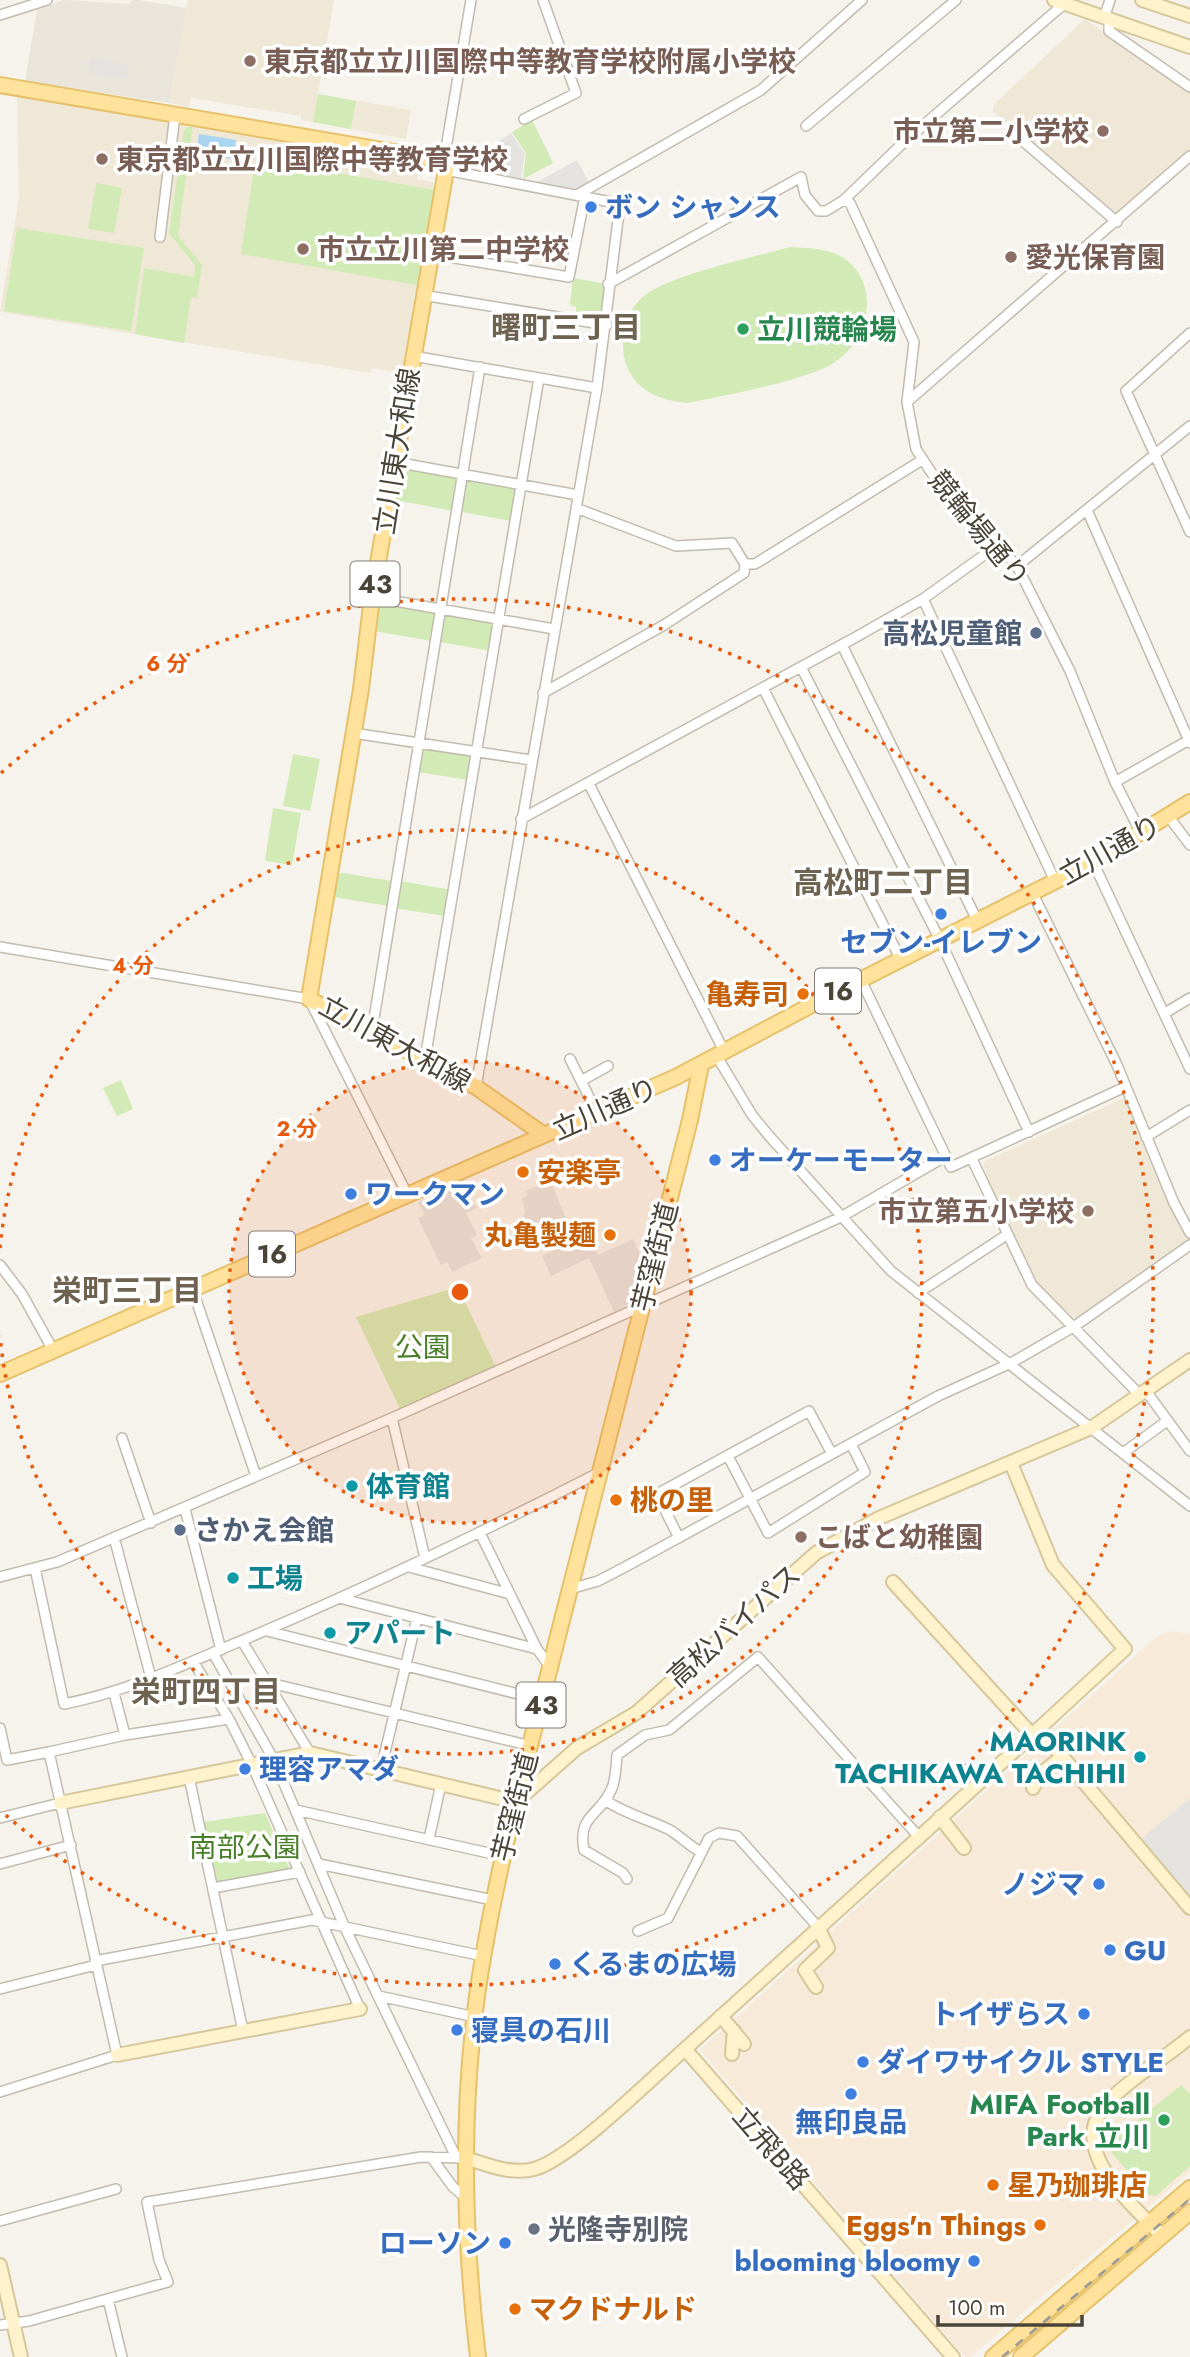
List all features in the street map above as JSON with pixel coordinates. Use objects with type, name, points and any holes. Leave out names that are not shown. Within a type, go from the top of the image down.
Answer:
[{"type":"main road","points":[[0,85],[436,159],[446,170]]},
{"type":"main road","name":"立川東大和線","points":[[446,170],[422,296],[372,597],[353,733],[309,999],[476,1087],[544,1135]]},
{"type":"main road","name":"立川通り","points":[[0,1374],[701,1065],[1093,862],[1190,802]]},
{"type":"main road","name":"芋窪街道","points":[[478,2357],[461,2157],[483,1956],[502,1856],[643,1305],[701,1065]]},
{"type":"main road","points":[[993,2357],[1190,2188]]},
{"type":"main road","points":[[1021,2357],[1190,2212]]},
{"type":"street","points":[[471,0],[444,160],[446,170],[616,203],[619,212],[608,284],[607,325],[597,388],[476,1087]]},
{"type":"street","points":[[524,119],[576,93],[544,0]]},
{"type":"street","points":[[581,196],[761,90],[862,0]]},
{"type":"street","points":[[806,126],[956,0]]},
{"type":"street","points":[[1110,0],[1106,19],[1109,31],[1190,87]]},
{"type":"street","points":[[1142,0],[1190,16]]},
{"type":"street","points":[[0,15],[40,1]]},
{"type":"street","points":[[608,284],[801,177],[805,195],[818,211],[826,211],[844,200],[1059,2],[1190,47]]},
{"type":"street","points":[[160,237],[175,115]]},
{"type":"street","points":[[1016,135],[1116,222]]},
{"type":"street","points":[[907,402],[1190,156]]},
{"type":"street","points":[[430,254],[569,277],[581,196]]},
{"type":"street","name":"競輪場通り","points":[[844,200],[850,203],[914,342],[907,402],[916,449],[922,460],[1017,566],[1070,671],[1115,782],[1141,833]]},
{"type":"street","points":[[422,296],[607,325]]},
{"type":"street","points":[[1190,333],[1126,391],[1190,532]]},
{"type":"street","points":[[413,356],[597,388]]},
{"type":"street","points":[[372,1031],[438,609],[480,367]]},
{"type":"street","points":[[425,1059],[539,378]]},
{"type":"street","points":[[1017,566],[1190,426]]},
{"type":"street","points":[[746,564],[755,564],[808,533],[922,460]]},
{"type":"street","points":[[395,462],[578,495]]},
{"type":"street","points":[[543,694],[709,597],[744,573],[746,564],[732,543],[676,546],[576,508]]},
{"type":"street","points":[[1087,510],[1189,742],[1115,782]]},
{"type":"street","points":[[521,819],[923,599],[998,545]]},
{"type":"street","points":[[372,597],[497,619],[555,625]]},
{"type":"street","points":[[923,599],[1055,881]]},
{"type":"street","points":[[842,645],[978,920]]},
{"type":"street","points":[[801,667],[940,940],[1029,1132]]},
{"type":"street","points":[[762,688],[901,960]]},
{"type":"street","points":[[353,733],[531,760]]},
{"type":"street","points":[[589,784],[752,1115],[891,1270],[1190,1506]]},
{"type":"street","points":[[1169,817],[1190,845]]},
{"type":"street","points":[[1093,862],[1190,1069]]},
{"type":"street","points":[[1032,892],[1125,1087],[1190,1233]]},
{"type":"street","points":[[0,947],[309,999],[407,1195]]},
{"type":"street","points":[[861,980],[951,1167],[1125,1087]]},
{"type":"street","points":[[1165,1013],[1190,998]]},
{"type":"street","points":[[570,1059],[597,1113]]},
{"type":"street","points":[[581,1081],[608,1066]]},
{"type":"street","points":[[1146,1137],[1190,1110]]},
{"type":"street","points":[[0,1577],[35,1568],[151,1523],[392,1418],[841,1217],[946,1156]]},
{"type":"street","points":[[972,1159],[1005,1236],[1031,1285],[1075,1326],[1114,1368],[1143,1393],[1190,1451]]},
{"type":"street","points":[[918,1293],[1005,1236]]},
{"type":"street","points":[[570,1590],[598,1581],[938,1396],[1011,1363],[1075,1326],[1190,1245]]},
{"type":"street","points":[[0,1265],[22,1294],[54,1350]]},
{"type":"street","points":[[192,1289],[256,1476]]},
{"type":"street","name":"高松バイパス","points":[[516,1802],[577,1748],[636,1713],[816,1553],[879,1518],[1091,1428],[1190,1360]]},
{"type":"street","points":[[679,1538],[657,1494],[809,1411],[832,1454]]},
{"type":"street","points":[[392,1418],[425,1558]]},
{"type":"street","points":[[1123,1453],[1167,1421]]},
{"type":"street","points":[[122,1437],[151,1523]]},
{"type":"street","points":[[727,1456],[768,1533],[865,1472],[851,1444]]},
{"type":"street","points":[[6,2324],[168,2283],[159,2260],[147,2202],[431,2157],[461,2157],[495,2168],[533,2169],[575,2145],[685,2049],[1125,1649],[1053,1566],[1010,1463]]},
{"type":"street","points":[[35,1568],[64,1704],[114,1693],[194,1663],[409,1567],[600,1472]]},
{"type":"street","points":[[185,1508],[217,1652],[274,1760],[345,1928],[379,1996],[409,2066],[461,2157]]},
{"type":"street","points":[[480,1533],[537,1649],[551,1668]]},
{"type":"street","points":[[114,1537],[151,1678]]},
{"type":"street","points":[[409,1567],[510,1594]]},
{"type":"street","points":[[893,1582],[1035,1732],[1062,1756],[1190,1908]]},
{"type":"street","points":[[339,1598],[537,1649]]},
{"type":"street","points":[[381,1769],[417,1618]]},
{"type":"street","points":[[267,1631],[542,1700]]},
{"type":"street","points":[[242,1641],[310,1754]]},
{"type":"street","points":[[627,1879],[623,1872],[584,1850],[583,1825],[612,1789],[617,1755],[645,1735],[668,1730],[758,1657],[919,1836]]},
{"type":"street","points":[[0,2092],[117,2055],[360,2009],[324,1922],[252,1765],[229,1719],[194,1663]]},
{"type":"street","points":[[270,1684],[531,1746]]},
{"type":"street","points":[[114,1693],[125,1735]]},
{"type":"street","points":[[0,1728],[7,1760],[125,1735],[229,1719]]},
{"type":"street","points":[[49,1752],[117,2055]]},
{"type":"street","points":[[0,1818],[60,1803],[310,1754],[516,1802]]},
{"type":"street","points":[[1033,1788],[1039,1775],[1062,1756]]},
{"type":"street","points":[[189,1777],[243,2031]]},
{"type":"street","points":[[429,1839],[441,1784]]},
{"type":"street","points":[[605,1800],[619,1810],[671,1830],[682,1842],[701,1852]]},
{"type":"street","points":[[296,1810],[502,1856]]},
{"type":"street","points":[[940,1817],[964,1848]]},
{"type":"street","points":[[638,1931],[668,1918],[709,1838],[719,1833],[737,1836],[818,1927],[828,1948],[805,1970],[816,1987]]},
{"type":"street","points":[[0,1864],[71,1845]]},
{"type":"street","points":[[318,1864],[493,1900]]},
{"type":"street","points":[[213,1888],[300,1872]]},
{"type":"street","points":[[0,1989],[96,1963],[312,1920],[483,1956]]},
{"type":"street","points":[[379,1996],[475,2017]]},
{"type":"street","points":[[721,2016],[744,2044]]},
{"type":"street","points":[[732,2054],[734,2031]]},
{"type":"street","points":[[1162,2236],[1100,2165],[1093,2141],[1095,2122],[1110,2099],[1190,2037]]},
{"type":"street","name":"立飛B路","points":[[685,2049],[953,2357]]},
{"type":"street","points":[[431,2157],[453,2187],[466,2198]]},
{"type":"street","points":[[0,2221],[116,2189]]},
{"type":"street","points":[[0,2265],[6,2324],[20,2357]]},
{"type":"street","points":[[108,2299],[122,2357]]},
{"type":"shaded area","points":[[64,0],[129,4],[132,0],[138,0],[187,8],[169,103],[25,81],[37,10]]},
{"type":"shaded area","name":"東京都立立川国際中等教育学校附属小学校","points":[[188,0],[334,0],[318,94],[411,110],[406,139],[301,120],[301,116],[191,98],[189,107],[169,103]]},
{"type":"shaded area","name":"市立第二小学校","points":[[1085,19],[1190,93],[1190,149],[1117,214],[993,112],[994,104]]},
{"type":"shaded area","points":[[91,58],[130,65],[127,79],[89,73]]},
{"type":"shaded area","points":[[17,97],[360,153],[363,158],[375,160],[379,156],[419,162],[417,179],[436,183],[419,283],[414,297],[416,301],[404,374],[372,368],[370,373],[0,312],[19,197]]},
{"type":"shaded area","points":[[511,133],[525,153],[521,179],[500,174],[502,155],[494,144]]},
{"type":"shaded area","points":[[577,160],[590,184],[578,191],[537,182]]},
{"type":"shaded area","name":"市立第五小学校","points":[[1126,1097],[1164,1191],[1190,1239],[1080,1321],[1038,1289],[987,1179],[983,1162]]},
{"type":"shaded area","points":[[550,1181],[574,1236],[541,1250],[523,1214],[525,1212],[522,1198],[528,1195],[525,1191]]},
{"type":"shaded area","points":[[459,1185],[464,1195],[477,1208],[466,1213],[477,1235],[471,1238],[482,1258],[452,1272],[447,1262],[441,1265],[418,1218],[425,1215],[418,1202]]},
{"type":"shaded area","points":[[588,1234],[598,1255],[633,1239],[644,1264],[638,1291],[633,1293],[636,1300],[614,1312],[589,1258],[551,1276],[542,1256]]},
{"type":"shaded area","points":[[1172,1631],[1190,1634],[1190,2172],[970,2357],[965,2357],[700,2050],[1157,1636]]},
{"type":"shaded area","points":[[1190,1798],[1190,1897],[1141,1839]]},
{"type":"green space","points":[[318,94],[356,101],[351,129],[313,122]]},
{"type":"green space","points":[[532,120],[553,163],[523,179],[526,153],[512,132]]},
{"type":"green space","points":[[193,124],[178,236],[202,265],[197,298],[191,297],[184,343],[135,334],[144,268],[194,277],[195,265],[169,233],[184,130]]},
{"type":"green space","points":[[267,161],[435,190],[419,283],[416,285],[241,254],[254,169]]},
{"type":"green space","points":[[96,183],[122,188],[114,233],[88,229]]},
{"type":"green space","points":[[17,228],[144,248],[131,331],[4,311]]},
{"type":"green space","name":"立川競輪場","points":[[790,247],[836,254],[855,268],[863,282],[867,296],[866,312],[855,342],[845,354],[832,364],[802,376],[688,403],[652,394],[632,376],[624,357],[624,335],[630,314],[642,297],[681,278]]},
{"type":"green space","points":[[573,278],[607,284],[606,324],[576,319],[576,307],[570,305]]},
{"type":"green space","points":[[396,464],[459,476],[453,511],[390,499]]},
{"type":"green space","points":[[461,476],[518,486],[512,521],[456,511]]},
{"type":"green space","points":[[373,598],[437,610],[432,641],[368,630]]},
{"type":"green space","points":[[439,610],[496,619],[491,651],[434,641]]},
{"type":"green space","points":[[422,745],[472,754],[468,780],[418,772]]},
{"type":"green space","points":[[293,754],[320,759],[310,811],[283,806]]},
{"type":"green space","points":[[273,808],[301,813],[292,865],[265,861]]},
{"type":"green space","points":[[343,873],[392,881],[388,906],[333,897],[336,875]]},
{"type":"green space","points":[[399,881],[447,889],[445,916],[394,908]]},
{"type":"green space","points":[[121,1080],[133,1109],[117,1116],[103,1088]]},
{"type":"green space","name":"公園","points":[[458,1287],[496,1367],[400,1409],[356,1317]]},
{"type":"green space","name":"南部公園","points":[[265,1813],[290,1870],[218,1884],[204,1822]]},
{"type":"green space","name":"MIFA Football Park 立川","points":[[1181,2085],[1190,2094],[1190,2166],[1156,2196],[1148,2195],[1106,2146]]},
{"type":"water","points":[[199,134],[236,140],[233,159],[196,153]]},
{"type":"railway","points":[[1002,2357],[1190,2199]]},
{"type":"place","name":"東京都立立川国際中等教育学校附属小学校","points":[[250,61]]},
{"type":"place","name":"市立第二小学校","points":[[1103,131]]},
{"type":"place","name":"東京都立立川国際中等教育学校","points":[[102,159]]},
{"type":"place","name":"ボン シャンス","points":[[591,207]]},
{"type":"place","name":"市立立川第二中学校","points":[[303,249]]},
{"type":"place","name":"愛光保育園","points":[[1011,257]]},
{"type":"place","name":"立川競輪場","points":[[743,329]]},
{"type":"place","name":"高松児童館","points":[[1036,633]]},
{"type":"place","name":"セブン-イレブン","points":[[941,914]]},
{"type":"place","name":"亀寿司","points":[[803,994]]},
{"type":"place","name":"オーケーモーター","points":[[715,1160]]},
{"type":"place","name":"安楽亭","points":[[523,1172]]},
{"type":"place","name":"ワークマン","points":[[351,1194]]},
{"type":"place","name":"市立第五小学校","points":[[1088,1211]]},
{"type":"place","name":"丸亀製麺","points":[[610,1235]]},
{"type":"place","name":"体育館","points":[[352,1486]]},
{"type":"place","name":"桃の里","points":[[616,1500]]},
{"type":"place","name":"さかえ会館","points":[[180,1530]]},
{"type":"place","name":"こばと幼稚園","points":[[801,1537]]},
{"type":"place","name":"工場","points":[[233,1578]]},
{"type":"place","name":"アパート","points":[[330,1633]]},
{"type":"place","name":"MAORINK TACHIKAWA TACHIHI","points":[[1140,1757]]},
{"type":"place","name":"理容アマダ","points":[[245,1769]]},
{"type":"place","name":"ノジマ","points":[[1099,1884]]},
{"type":"place","name":"GU","points":[[1110,1950]]},
{"type":"place","name":"くるまの広場","points":[[555,1964]]},
{"type":"place","name":"トイザらス","points":[[1084,2014]]},
{"type":"place","name":"寝具の石川","points":[[457,2030]]},
{"type":"place","name":"ダイワサイクル STYLE","points":[[863,2062]]},
{"type":"place","name":"無印良品","points":[[851,2094]]},
{"type":"place","name":"MIFA Football Park 立川","points":[[1164,2120]]},
{"type":"place","name":"星乃珈琲店","points":[[993,2185]]},
{"type":"place","name":"Eggs'n Things","points":[[1040,2225]]},
{"type":"place","name":"光隆寺別院","points":[[534,2229]]},
{"type":"place","name":"ローソン","points":[[505,2243]]},
{"type":"place","name":"blooming bloomy","points":[[974,2261]]},
{"type":"place","name":"マクドナルド","points":[[515,2309]]},
{"type":"district","name":"曙町三丁目","points":[[566,327]]},
{"type":"district","name":"高松町二丁目","points":[[883,882]]},
{"type":"district","name":"栄町三丁目","points":[[127,1290]]},
{"type":"district","name":"栄町四丁目","points":[[206,1691]]}]
